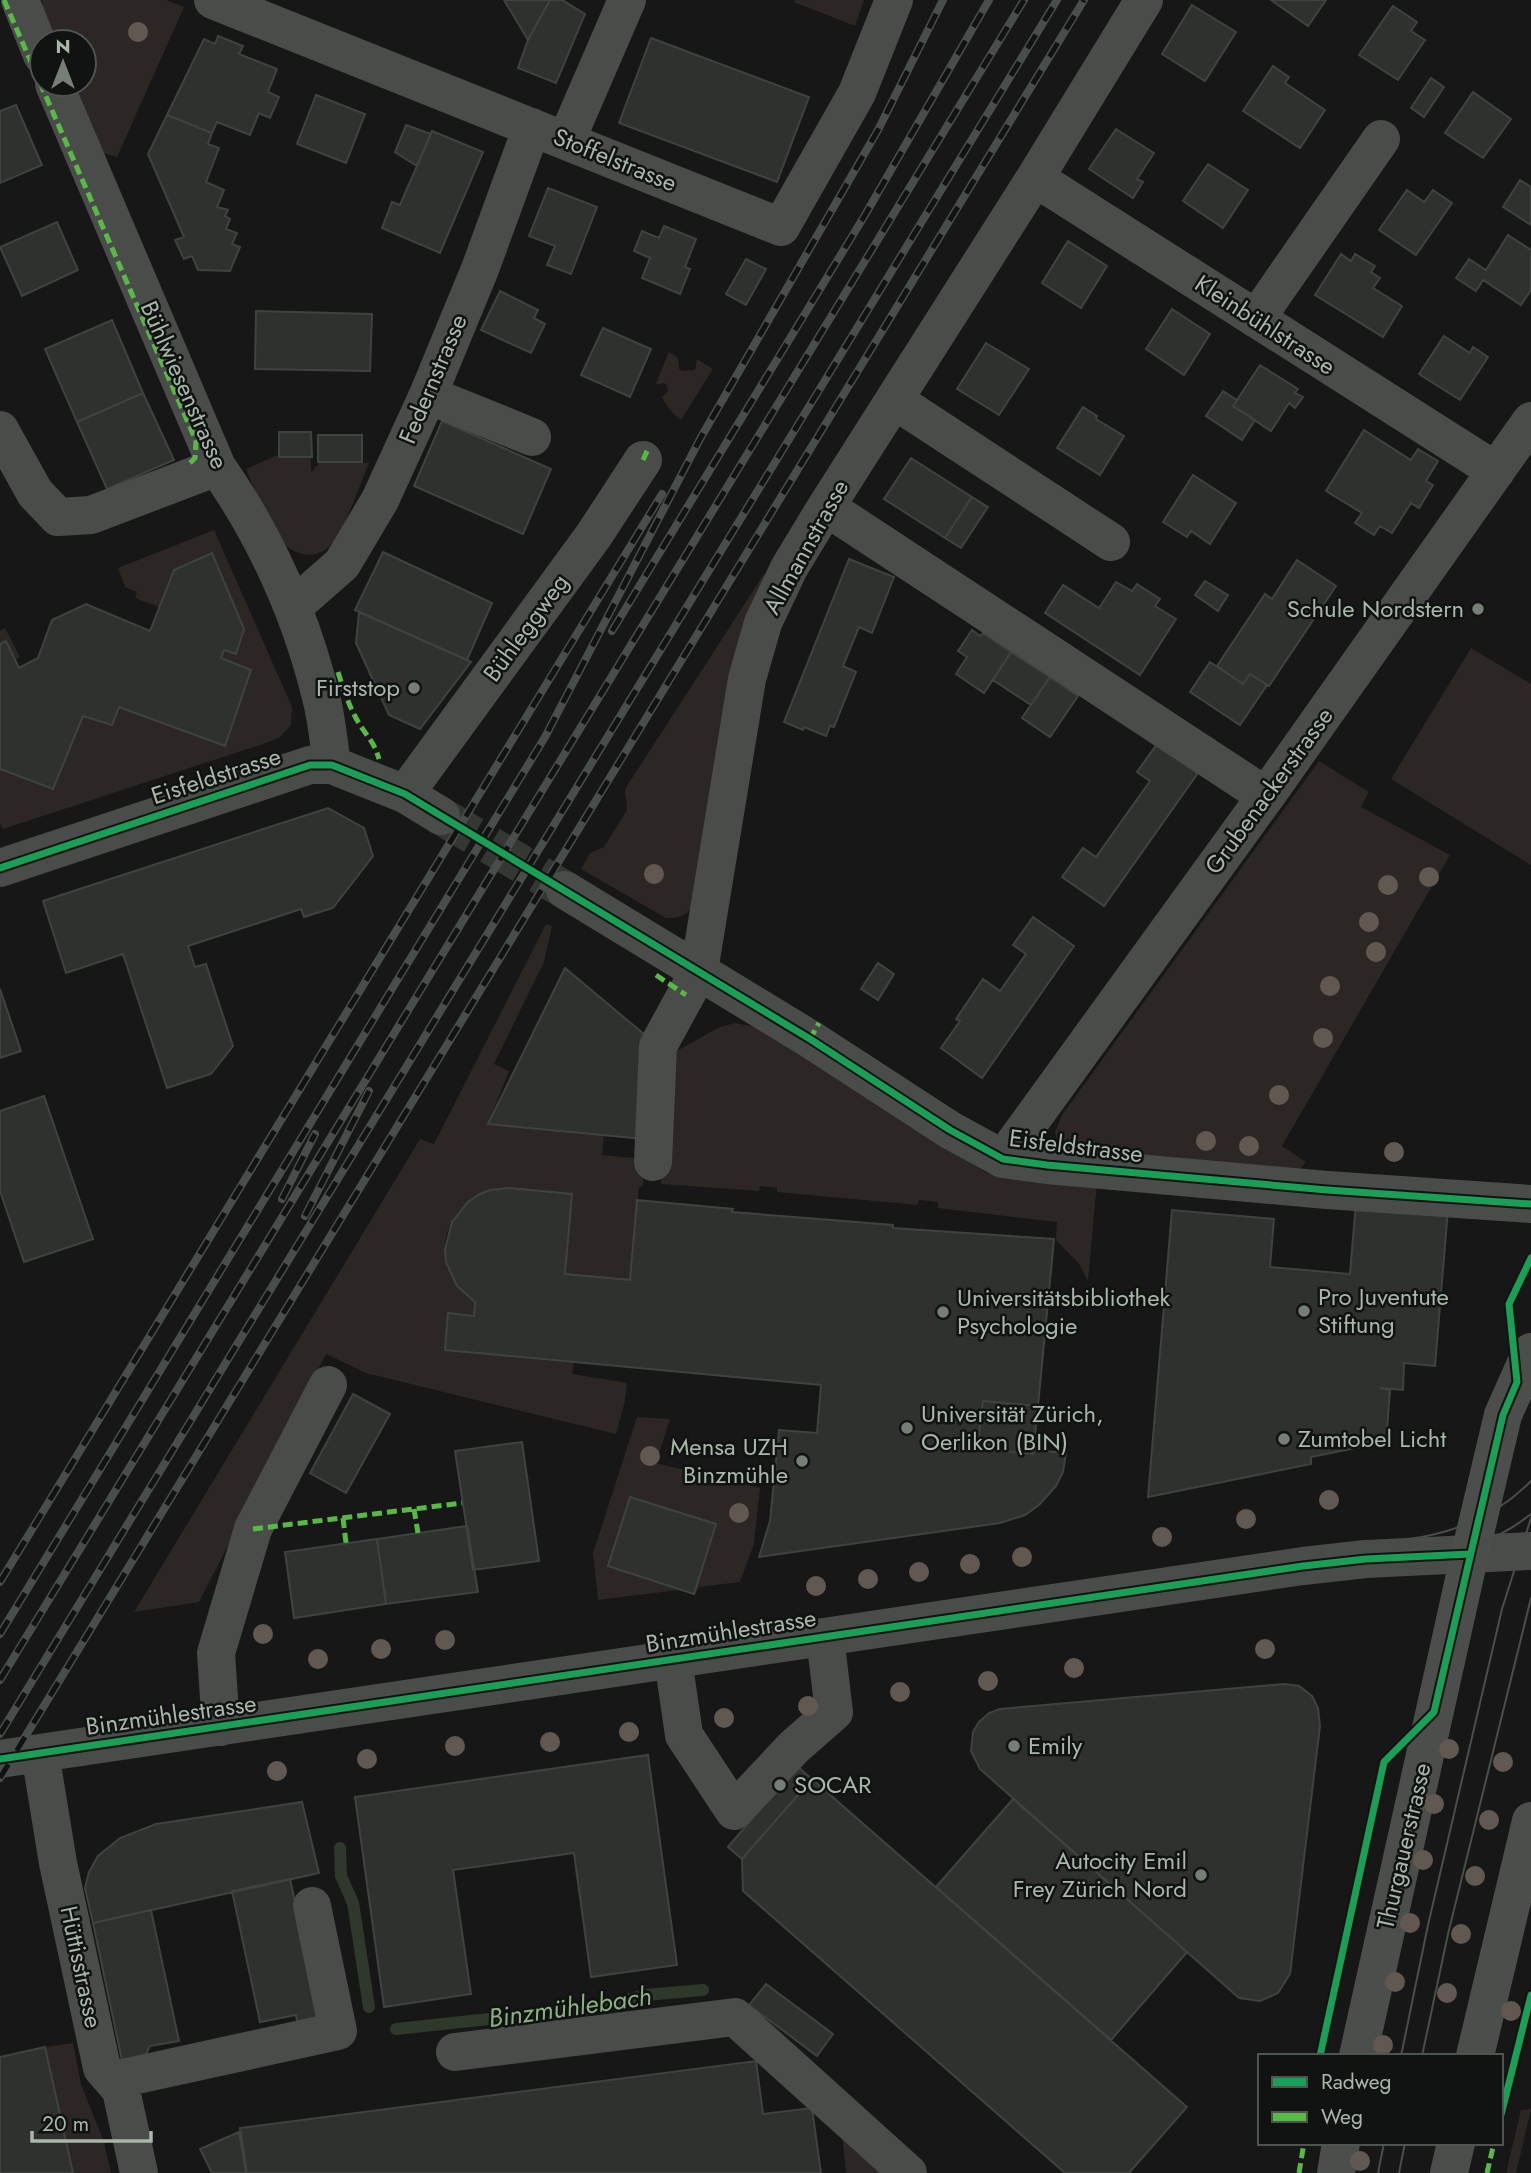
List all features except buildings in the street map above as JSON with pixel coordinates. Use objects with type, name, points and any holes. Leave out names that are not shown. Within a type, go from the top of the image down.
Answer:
[{"type":"main road","name":"Thurgauerstrasse","points":[[1358,2054],[1503,1415],[1531,1352]]},
{"type":"main road","points":[[1475,2054],[1531,1821]]},
{"type":"main road","points":[[1336,2173],[1341,2145]]},
{"type":"main road","points":[[1449,2173],[1455,2145]]},
{"type":"street","points":[[20,0],[31,28]]},
{"type":"street","name":"Stoffelstrasse","points":[[213,0],[781,227],[857,93],[894,0]]},
{"type":"street","points":[[566,141],[627,0]]},
{"type":"street","name":"Allmannstrasse","points":[[653,1162],[658,1046],[699,971],[747,679],[763,623],[789,568],[826,507],[1035,178],[1144,0]]},
{"type":"street","name":"Bühlwiesenstrasse","points":[[60,98],[217,467],[242,503],[293,607],[323,703],[332,765]]},
{"type":"street","name":"Federnstrasse","points":[[293,607],[342,564],[380,500],[428,394],[480,268],[531,127]]},
{"type":"street","points":[[1256,319],[1381,138]]},
{"type":"street","name":"Kleinbühlstrasse","points":[[1035,178],[1496,471]]},
{"type":"street","points":[[428,394],[532,437]]},
{"type":"street","points":[[894,400],[1111,542]]},
{"type":"street","name":"Grubenackerstrasse","points":[[1003,1159],[1266,796],[1531,421]]},
{"type":"street","points":[[0,430],[34,493],[58,517],[91,515],[217,467]]},
{"type":"street","name":"Bühleggweg","points":[[405,794],[594,535],[643,460]]},
{"type":"street","points":[[826,507],[1266,796]]},
{"type":"street","name":"Eisfeldstrasse","points":[[0,868],[310,765],[332,765],[405,794],[441,816]]},
{"type":"street","name":"Eisfeldstrasse","points":[[565,890],[810,1038],[950,1130],[1003,1159],[1314,1189],[1531,1204]]},
{"type":"street","points":[[221,1727],[216,1653],[253,1529],[328,1385]]},
{"type":"street","points":[[1470,1554],[1531,1525]]},
{"type":"street","points":[[1470,1554],[1531,1551]]},
{"type":"street","points":[[1470,1554],[1531,1576]]},
{"type":"street","name":"Binzmühlestrasse","points":[[0,1759],[1303,1566],[1366,1559],[1470,1554]]},
{"type":"street","points":[[673,1659],[684,1735],[734,1811],[794,1748],[835,1712],[825,1637]]},
{"type":"street","name":"Hüttisstrasse","points":[[40,1754],[57,1854],[102,2068],[121,2090],[139,2173]]},
{"type":"street","points":[[114,2080],[338,2031],[312,1906]]},
{"type":"street","points":[[455,2052],[735,2017],[908,2173]]},
{"type":"shaded area","points":[[42,0],[166,0],[184,7],[117,157],[93,150],[71,98],[98,98],[98,28],[45,28]]},
{"type":"shaded area","points":[[864,0],[855,26],[794,2]]},
{"type":"shaded area","points":[[669,352],[678,358],[679,369],[683,371],[695,370],[697,359],[713,369],[681,420],[670,410],[662,397],[668,391],[667,385],[656,383]]},
{"type":"shaded area","points":[[277,455],[279,458],[311,458],[311,471],[314,471],[318,463],[369,463],[341,530],[330,546],[320,553],[304,554],[286,546],[275,534],[263,511],[246,469]]},
{"type":"shaded area","points":[[214,530],[292,707],[291,725],[280,737],[269,742],[3,829],[0,824],[0,769],[53,789],[83,716],[112,725],[119,707],[225,746],[250,671],[221,658],[224,650],[236,654],[244,629],[213,553],[174,570],[159,607],[135,598],[137,592],[125,587],[118,568]]},
{"type":"shaded area","points":[[764,574],[768,576],[693,905],[682,916],[666,918],[581,869],[590,853],[604,847],[627,810],[625,789]]},
{"type":"shaded area","points":[[5,628],[20,657],[15,660],[6,641],[0,644],[0,631]]},
{"type":"shaded area","points":[[1471,648],[1531,684],[1531,865],[1391,779]]},
{"type":"shaded area","points":[[1319,761],[1369,792],[1361,807],[1450,855],[1282,1146],[1306,1162],[1298,1172],[1059,1149],[1055,1132],[1062,1115]]},
{"type":"shaded area","points":[[546,924],[552,926],[544,962],[494,1064],[509,1071],[488,1124],[604,1135],[602,1155],[645,1159],[643,1186],[639,1187],[630,1280],[565,1274],[480,1194],[465,1206],[447,1232],[446,1261],[452,1275],[475,1302],[474,1316],[448,1313],[445,1350],[574,1363],[572,1374],[627,1383],[616,1434],[366,1373],[326,1354],[199,1602],[134,1612],[420,1139],[434,1144]]},
{"type":"shaded area","points":[[735,1023],[761,1028],[987,1173],[1097,1182],[1088,1281],[1079,1264],[1056,1240],[1057,1222],[938,1208],[938,1202],[919,1200],[918,1205],[777,1192],[777,1188],[760,1186],[759,1191],[661,1184],[673,1053],[720,1027]]},
{"type":"shaded area","points":[[637,1417],[670,1419],[656,1463],[760,1488],[754,1544],[740,1582],[699,1587],[695,1595],[678,1590],[598,1600],[593,1553]]},
{"type":"shaded area","points":[[73,2043],[81,2084],[104,2142],[111,2173],[73,2173],[45,2047]]},
{"type":"shaded area","points":[[1531,2109],[1516,2173],[1506,2173],[1521,2110]]},
{"type":"shaded area","points":[[842,2133],[892,2173],[846,2173]]},
{"type":"waterway","name":"Binzmühlebach","points":[[340,1848],[341,1876],[353,1903],[369,2007]]},
{"type":"waterway","name":"Binzmühlebach","points":[[396,2029],[601,2007],[645,1995],[703,1990]]},
{"type":"tunnel","points":[[441,816],[565,890]]},
{"type":"tram line","points":[[0,1751],[349,1701],[722,1641],[1422,1537],[1481,1518],[1507,1502],[1531,1481]]},
{"type":"tram line","points":[[0,1769],[481,1700],[730,1659],[1431,1558],[1484,1542],[1531,1514]]},
{"type":"tram line","points":[[1401,2054],[1428,1925],[1502,1609],[1531,1518]]},
{"type":"tram line","points":[[1422,2054],[1448,1934],[1531,1598]]},
{"type":"tram line","points":[[1378,2173],[1384,2145]]},
{"type":"tram line","points":[[1399,2173],[1405,2145]]},
{"type":"railway","points":[[0,1634],[545,737],[700,439],[878,130],[943,0]]},
{"type":"railway","points":[[612,631],[865,215],[989,0]]},
{"type":"railway","points":[[0,1680],[1024,0]]},
{"type":"railway","points":[[211,1387],[1057,0]]},
{"type":"railway","points":[[0,1778],[1084,0]]},
{"type":"railway","points":[[0,1582],[662,494]]},
{"type":"railway","points":[[305,1216],[369,1091]]},
{"type":"railway","points":[[282,1199],[315,1134]]},
{"type":"railway","points":[[0,1734],[216,1379]]},
{"type":"marked path","points":[[4,0],[196,441],[195,458],[188,465]]},
{"type":"marked path","points":[[643,460],[648,449]]},
{"type":"marked path","points":[[338,672],[353,713],[373,744],[379,759]]},
{"type":"marked path","points":[[656,975],[686,995]]},
{"type":"marked path","points":[[810,1039],[819,1023]]},
{"type":"marked path","points":[[253,1529],[462,1503]]},
{"type":"marked path","points":[[414,1509],[418,1533]]},
{"type":"marked path","points":[[343,1518],[346,1543]]},
{"type":"marked path","points":[[1299,2173],[1304,2145]]},
{"type":"marked path","points":[[1487,2173],[1494,2145]]},
{"type":"cycle path","points":[[0,868],[310,765],[332,765],[405,794],[810,1039],[950,1130],[1003,1159],[1327,1190],[1531,1204]]},
{"type":"cycle path","points":[[1320,2054],[1384,1762],[1434,1712],[1503,1415],[1517,1382],[1509,1304],[1531,1258]]},
{"type":"cycle path","points":[[0,1759],[1303,1566],[1366,1559],[1470,1554]]},
{"type":"cycle path","points":[[1503,2107],[1531,1995]]},
{"type":"place","name":"Schule Nordstern","points":[[1478,609]]},
{"type":"place","name":"Firststop","points":[[414,688]]},
{"type":"place","name":"Pro Juventute Stiftung","points":[[1304,1311]]},
{"type":"place","name":"Universitätsbibliothek Psychologie","points":[[943,1312]]},
{"type":"place","name":"Universität Zürich, Oerlikon (BIN)","points":[[907,1428]]},
{"type":"place","name":"Zumtobel Licht","points":[[1284,1439]]},
{"type":"place","name":"Mensa UZH Binzmühle","points":[[802,1461]]},
{"type":"place","name":"Emily","points":[[1014,1746]]},
{"type":"place","name":"SOCAR","points":[[780,1785]]},
{"type":"place","name":"Autocity Emil Frey Zürich Nord","points":[[1201,1875]]}]
